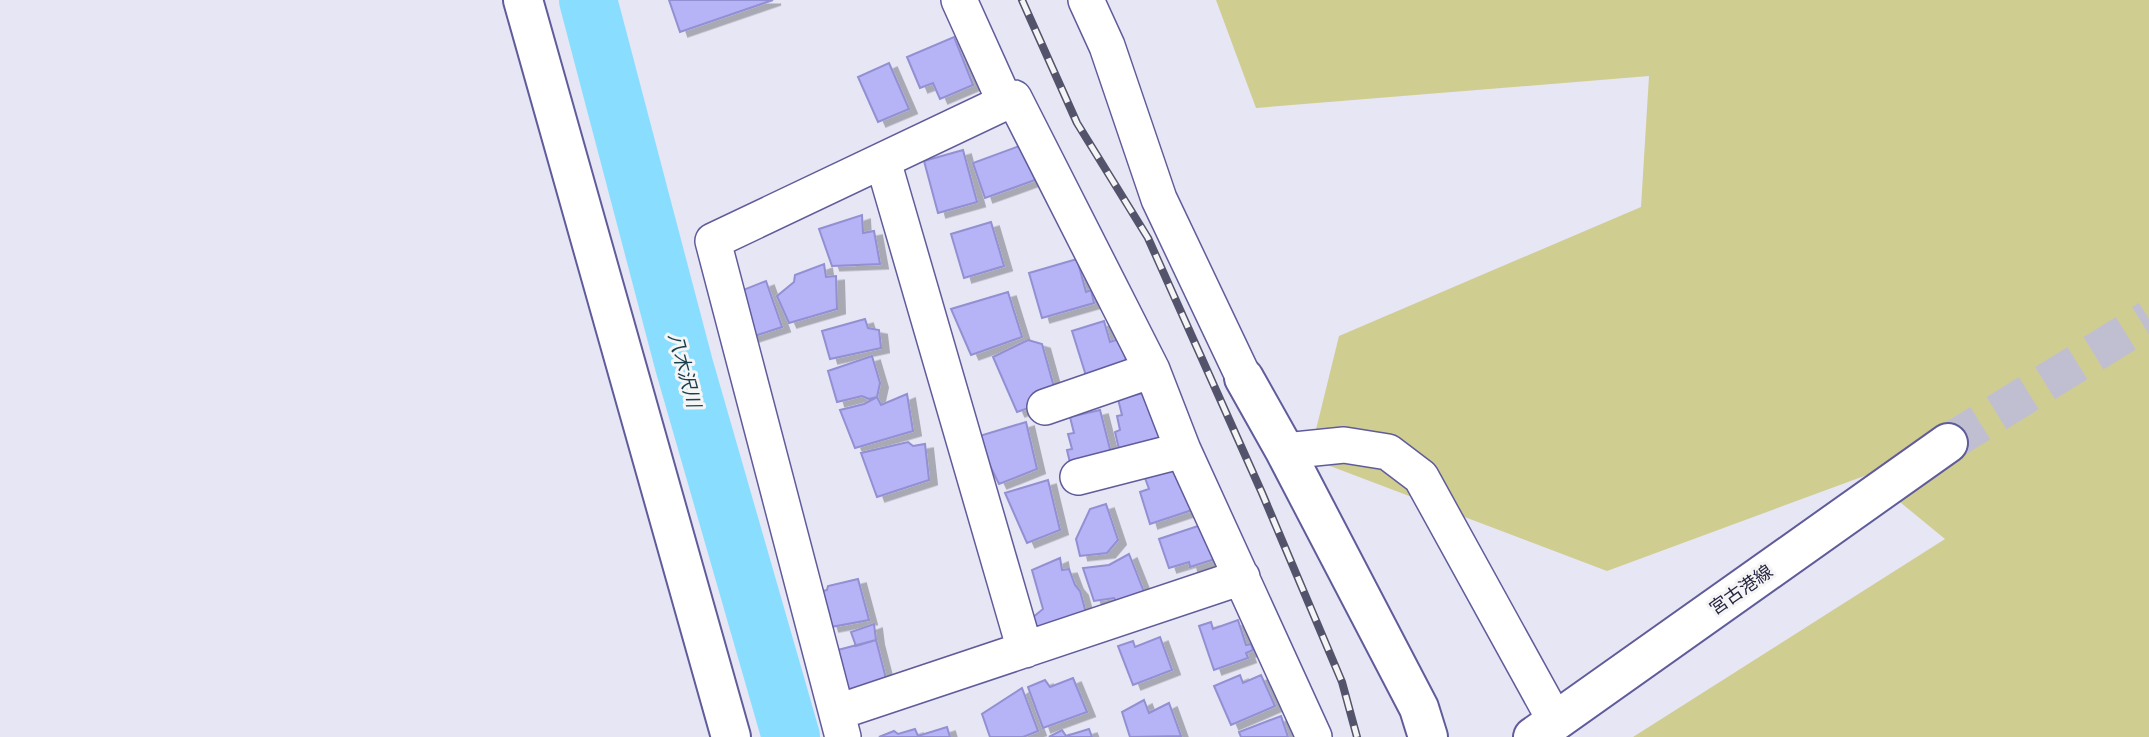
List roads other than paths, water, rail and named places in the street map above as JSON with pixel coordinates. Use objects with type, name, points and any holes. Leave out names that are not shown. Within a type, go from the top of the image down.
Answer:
[{"type":"street","points":[[523,0],[731,737]]},
{"type":"street","points":[[959,0],[1005,103]]},
{"type":"street","points":[[1086,0],[1107,46],[1159,199],[1244,378],[1419,708],[1428,737]]},
{"type":"street","points":[[1241,577],[1025,650],[841,724],[713,241],[1014,98],[1152,370],[1183,450],[1241,577],[1314,737]]},
{"type":"street","points":[[883,161],[1025,650]]},
{"type":"street","points":[[1045,407],[1152,370]]},
{"type":"street","name":"宮古港線","points":[[1545,729],[1948,443]]},
{"type":"street","points":[[1285,451],[1344,445],[1388,452],[1420,477],[1545,729]]},
{"type":"street","points":[[1077,478],[1183,450]]},
{"type":"waterway","name":"八木沢川","points":[[588,0],[684,365],[791,737]]},
{"type":"tunnel","points":[[1948,443],[2149,319]]},
{"type":"railway","points":[[1022,0],[1077,123],[1148,238],[1262,493],[1342,682],[1357,737]]}]
